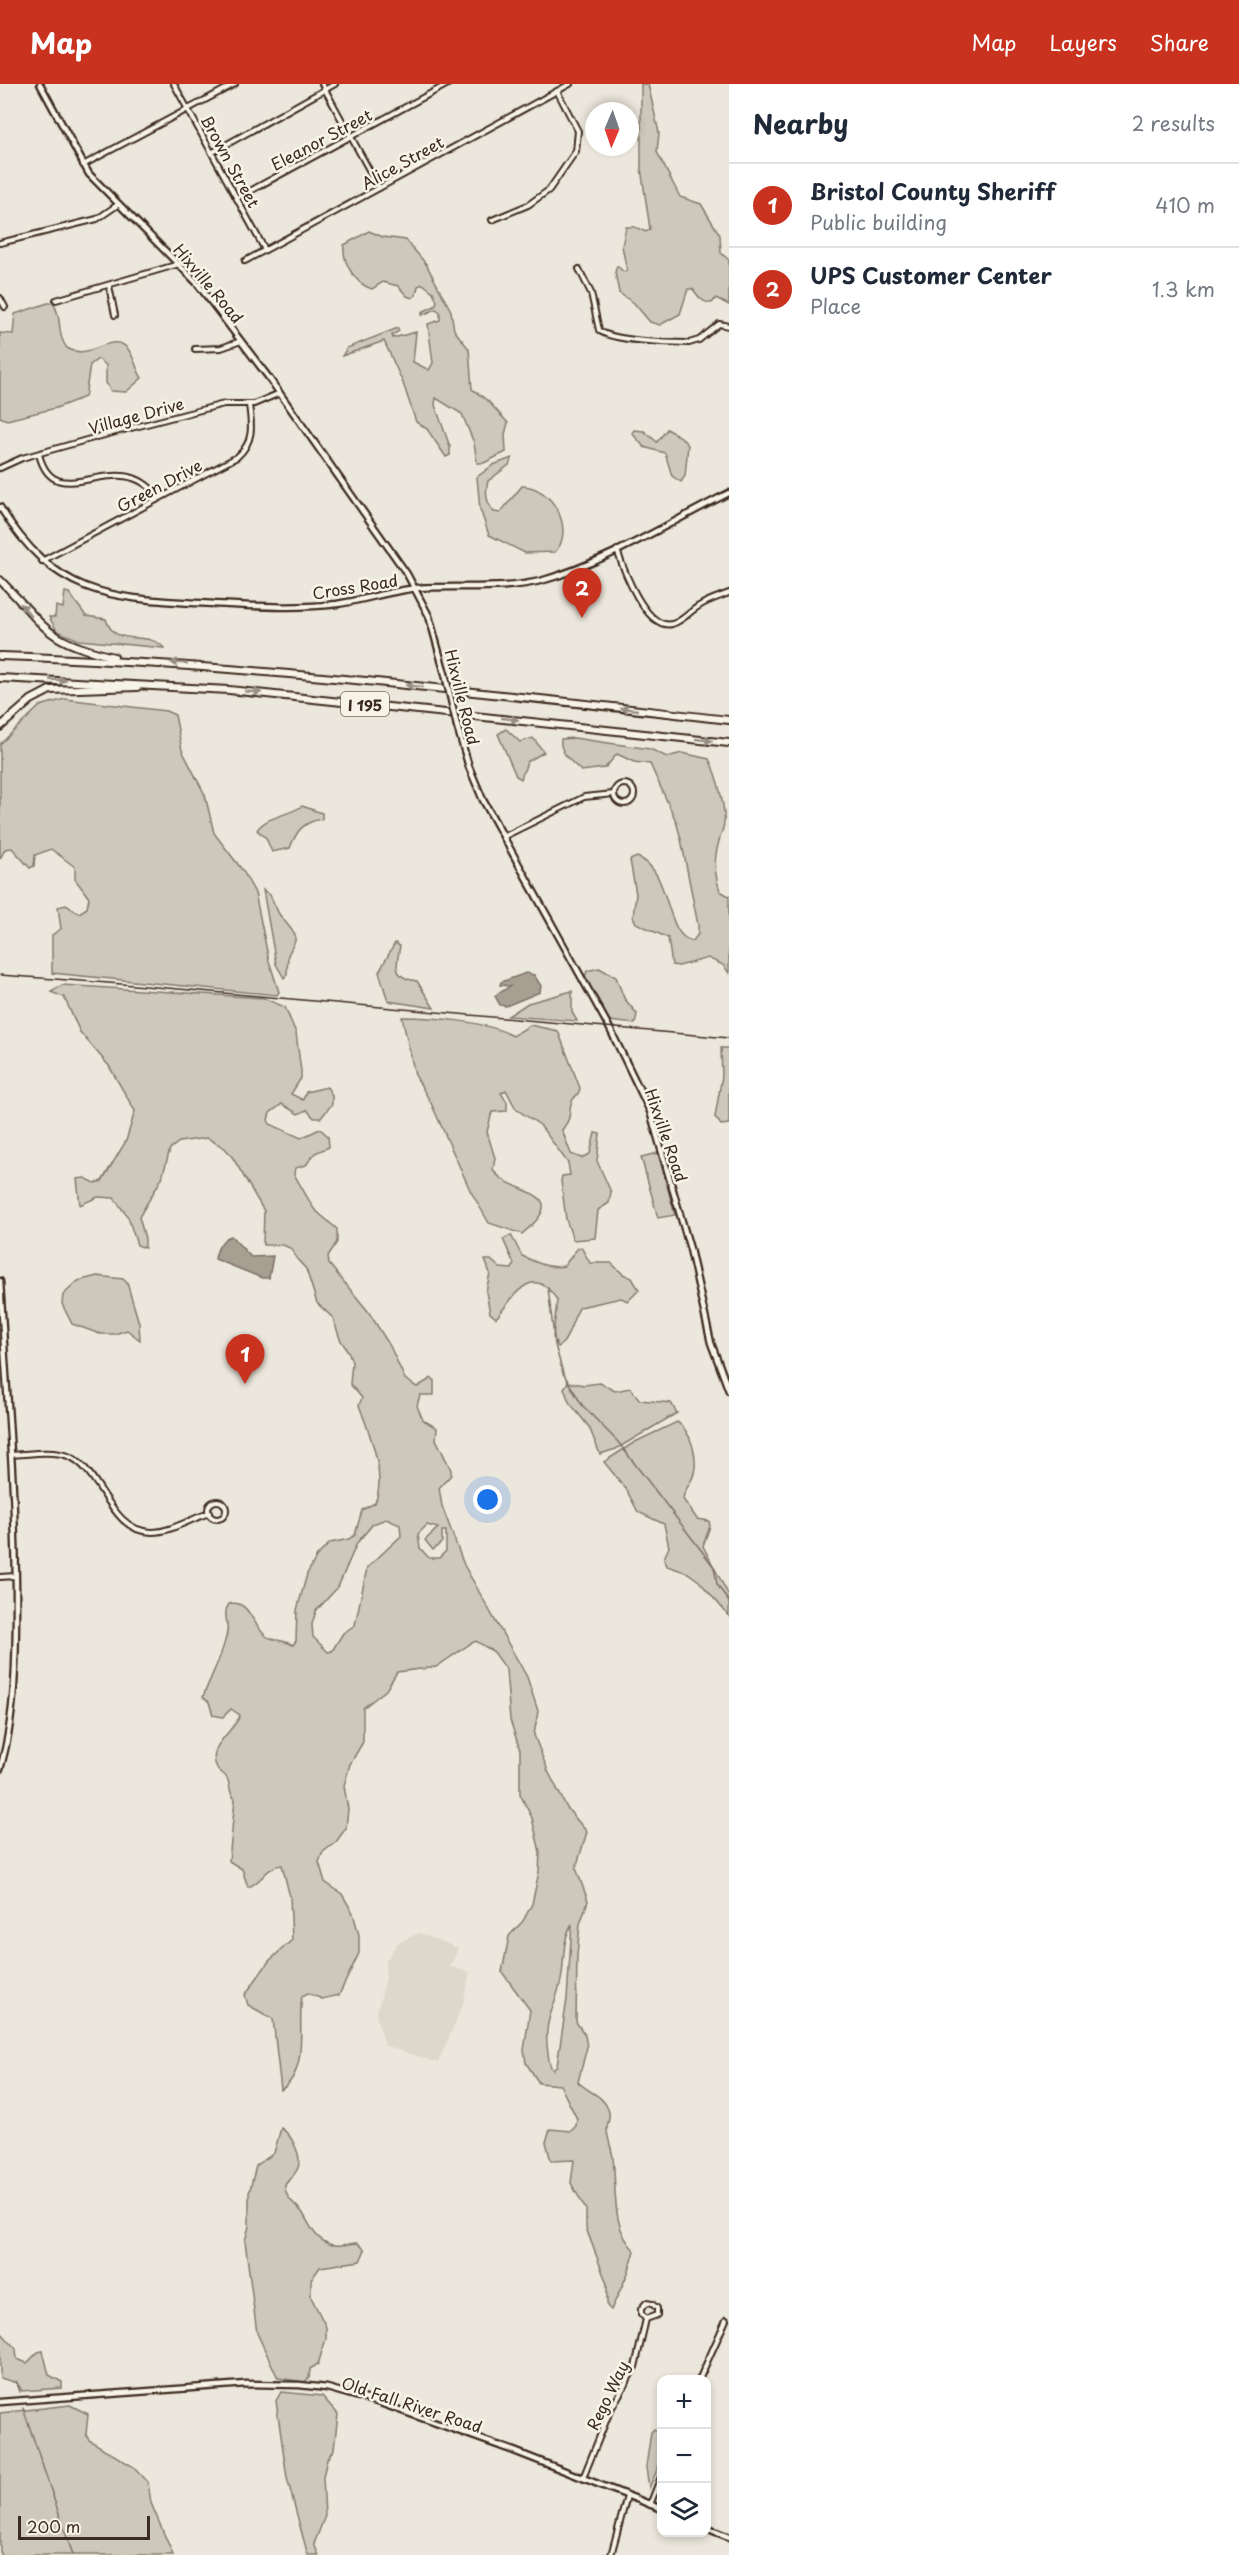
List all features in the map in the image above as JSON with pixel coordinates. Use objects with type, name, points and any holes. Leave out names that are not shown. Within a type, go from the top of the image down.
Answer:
[{"type":"highway","points":[[0,580],[33,618],[54,637],[78,648],[132,661]]},
{"type":"highway","name":"I 195","points":[[0,656],[132,661],[277,671],[729,720]]},
{"type":"highway","name":"I 195","points":[[0,678],[164,685],[272,694],[729,743]]},
{"type":"highway","points":[[0,727],[31,700],[50,690],[164,685]]},
{"type":"street","name":"Hixville Road","points":[[40,84],[92,178],[180,264],[241,341],[416,588],[429,616],[457,726],[474,781],[502,837],[609,1027],[650,1112],[690,1249],[711,1344],[729,1391]]},
{"type":"street","name":"Brown Street","points":[[174,84],[265,250]]},
{"type":"street","points":[[83,165],[235,84]]},
{"type":"street","points":[[322,84],[379,188]]},
{"type":"street","points":[[212,152],[335,84]]},
{"type":"street","name":"Eleanor Street","points":[[237,198],[448,84]]},
{"type":"street","name":"Alice Street","points":[[245,261],[570,84]]},
{"type":"street","points":[[492,220],[528,205],[549,190],[576,151],[578,131],[557,91]]},
{"type":"street","points":[[0,243],[97,219],[119,204]]},
{"type":"street","points":[[56,300],[180,264]]},
{"type":"street","points":[[579,268],[591,293],[599,330],[603,333],[624,339],[689,343],[699,340],[718,324],[729,326]]},
{"type":"street","points":[[109,286],[115,315]]},
{"type":"street","points":[[0,298],[5,308]]},
{"type":"street","points":[[195,349],[221,348],[241,341]]},
{"type":"street","name":"Village Drive","points":[[0,468],[39,454],[217,406],[249,405],[280,393]]},
{"type":"street","name":"Green Drive","points":[[42,561],[243,451],[251,432],[249,405]]},
{"type":"street","points":[[39,454],[46,471],[60,480],[76,483],[114,475],[129,475],[144,482],[158,497]]},
{"type":"street","name":"Cross Road","points":[[0,507],[18,536],[42,561],[86,587],[117,597],[155,601],[292,607],[335,604],[416,588],[508,586],[543,580],[617,549],[729,493]]},
{"type":"street","points":[[617,549],[638,598],[662,623],[670,624],[678,621],[699,606],[729,593]]},
{"type":"street","points":[[624,784],[631,787],[634,794],[631,801],[624,804],[617,801],[614,794],[617,787],[624,784]]},
{"type":"street","points":[[502,837],[584,797],[614,794]]},
{"type":"street","points":[[0,1281],[12,1455],[16,1576],[16,1620],[10,1714],[0,1769]]},
{"type":"street","points":[[12,1455],[57,1454],[73,1458],[117,1513],[136,1529],[144,1532],[162,1530],[209,1513],[213,1503],[221,1503],[225,1507],[226,1512],[220,1518],[212,1517],[209,1513]]},
{"type":"street","points":[[0,1577],[16,1576]]},
{"type":"street","name":"Rego Way","points":[[650,2303],[656,2307],[657,2313],[653,2319],[646,2319],[642,2316],[641,2309],[650,2303]]},
{"type":"street","name":"Rego Way","points":[[583,2478],[610,2411],[635,2367],[646,2319]]},
{"type":"street","points":[[701,2375],[726,2320]]},
{"type":"street","name":"Old Fall River Road","points":[[0,2402],[246,2384],[314,2386],[380,2403],[657,2507]]},
{"type":"street","points":[[650,2505],[659,2483]]},
{"type":"street","points":[[611,2555],[627,2496]]},
{"type":"street","points":[[711,2530],[729,2537]]},
{"type":"shaded area","points":[[641,84],[648,84],[659,133],[657,152],[680,197],[701,204],[720,235],[721,253],[729,260],[729,305],[716,298],[712,303],[706,302],[693,289],[688,289],[680,314],[660,325],[650,322],[634,303],[619,293],[615,272],[617,266],[624,272],[627,271],[622,246],[626,227],[635,227],[646,232],[650,229],[641,168]]},
{"type":"shaded area","points":[[369,231],[383,237],[406,240],[426,264],[451,311],[454,330],[469,349],[472,389],[488,401],[508,423],[505,434],[506,452],[484,463],[477,463],[474,443],[462,414],[436,398],[435,405],[450,447],[450,455],[446,457],[427,429],[416,422],[403,383],[384,341],[342,356],[347,348],[398,328],[399,331],[392,335],[393,338],[416,332],[413,362],[429,370],[433,363],[428,324],[440,320],[440,312],[436,309],[422,315],[422,312],[435,306],[437,301],[433,292],[423,284],[418,286],[416,295],[412,298],[398,286],[383,282],[372,289],[360,282],[347,265],[344,245]]},
{"type":"shaded area","points":[[53,303],[56,308],[62,337],[67,348],[84,351],[108,344],[122,344],[128,349],[142,378],[126,392],[111,391],[106,383],[106,365],[98,359],[90,365],[85,397],[56,408],[7,420],[0,417],[0,333],[13,334],[15,314]]},
{"type":"shaded area","points":[[667,429],[681,437],[688,445],[685,476],[681,482],[672,476],[665,453],[644,447],[632,433],[634,430],[644,431],[657,442]]},
{"type":"shaded area","points":[[512,458],[509,465],[488,481],[486,493],[489,505],[494,512],[500,513],[522,486],[543,493],[558,511],[562,521],[561,543],[555,552],[525,553],[489,535],[480,509],[477,477],[493,465]]},
{"type":"shaded area","points":[[65,592],[69,593],[86,616],[106,619],[116,634],[149,639],[164,648],[79,640],[57,631],[49,617],[55,617],[56,606],[63,608]]},
{"type":"shaded area","points":[[65,699],[166,711],[175,715],[182,750],[205,795],[214,833],[243,871],[255,893],[269,961],[279,992],[277,995],[52,973],[52,935],[61,929],[58,907],[66,905],[79,913],[87,908],[89,898],[75,879],[75,867],[51,849],[35,855],[34,866],[30,868],[12,848],[5,849],[0,859],[0,744],[40,706]]},
{"type":"shaded area","points":[[506,729],[520,742],[533,738],[544,752],[527,762],[521,779],[516,776],[498,734]]},
{"type":"shaded area","points":[[574,738],[650,749],[667,757],[682,753],[709,759],[718,783],[724,813],[715,867],[720,891],[729,896],[729,973],[723,965],[708,958],[679,966],[672,965],[668,938],[636,923],[633,917],[636,894],[630,860],[637,857],[648,864],[656,875],[677,928],[684,937],[693,941],[698,934],[676,821],[650,764],[634,762],[617,754],[605,768],[581,771],[562,749],[561,739]]},
{"type":"shaded area","points":[[302,806],[322,813],[322,819],[310,822],[301,828],[290,848],[272,852],[266,838],[257,830],[266,822]]},
{"type":"shaded area","points":[[263,890],[270,895],[279,914],[295,934],[295,941],[288,955],[287,974],[284,978],[276,964]]},
{"type":"shaded area","points":[[395,943],[400,946],[397,965],[400,974],[417,981],[434,1008],[388,1001],[379,972]]},
{"type":"shaded area","points":[[599,968],[616,977],[624,998],[637,1014],[635,1024],[609,1021],[585,977],[587,971]]},
{"type":"shaded area","points":[[526,973],[534,975],[541,986],[540,992],[506,1006],[500,1005],[495,996],[510,986],[500,985],[501,982]]},
{"type":"shaded area","points":[[62,985],[263,998],[285,1007],[296,1033],[301,1078],[291,1094],[303,1100],[306,1092],[327,1087],[332,1095],[332,1104],[321,1118],[314,1118],[307,1110],[298,1114],[282,1104],[270,1113],[268,1120],[270,1124],[301,1138],[320,1129],[328,1136],[329,1147],[315,1153],[306,1165],[295,1168],[294,1174],[314,1209],[337,1229],[337,1242],[328,1256],[329,1264],[368,1311],[390,1346],[405,1379],[417,1387],[432,1378],[434,1380],[434,1395],[420,1395],[417,1406],[423,1420],[437,1428],[436,1439],[451,1470],[451,1475],[439,1488],[442,1506],[464,1565],[527,1677],[538,1711],[534,1735],[548,1771],[567,1808],[587,1832],[576,1868],[588,1901],[580,1924],[577,1955],[576,2022],[585,2035],[587,2047],[578,2082],[599,2097],[608,2109],[607,2131],[613,2158],[618,2219],[627,2241],[635,2251],[628,2273],[611,2310],[607,2306],[607,2284],[586,2228],[586,2210],[571,2183],[574,2160],[551,2161],[546,2142],[550,2129],[571,2131],[576,2126],[577,2119],[560,2085],[539,2083],[526,2063],[524,2050],[530,2010],[502,1972],[509,1936],[523,1921],[532,1904],[539,1872],[540,1852],[532,1818],[520,1794],[520,1750],[510,1720],[506,1669],[494,1652],[476,1641],[436,1667],[397,1672],[386,1690],[363,1708],[363,1742],[350,1764],[344,1786],[348,1809],[346,1828],[336,1842],[323,1852],[319,1862],[325,1882],[342,1894],[353,1913],[359,1935],[359,1953],[339,1995],[322,1999],[308,1993],[302,1996],[299,2059],[290,2082],[281,2090],[273,2019],[248,2005],[245,1995],[269,1961],[292,1940],[290,1897],[282,1865],[272,1868],[248,1887],[242,1869],[229,1861],[235,1799],[231,1794],[227,1778],[218,1769],[214,1760],[222,1739],[240,1715],[231,1709],[223,1717],[213,1715],[209,1702],[203,1697],[225,1641],[226,1611],[229,1604],[236,1603],[246,1609],[261,1632],[269,1638],[293,1645],[296,1641],[297,1610],[307,1574],[317,1556],[330,1543],[349,1539],[355,1535],[362,1510],[375,1503],[379,1479],[378,1466],[372,1440],[359,1405],[362,1398],[350,1384],[352,1362],[340,1339],[333,1318],[317,1303],[306,1269],[296,1258],[292,1249],[283,1245],[263,1245],[264,1211],[225,1148],[207,1138],[179,1142],[170,1149],[162,1178],[139,1217],[145,1238],[145,1248],[137,1245],[128,1217],[114,1198],[98,1197],[80,1205],[77,1179],[85,1178],[95,1183],[102,1181],[126,1141],[135,1111],[109,1066],[80,1032],[64,997],[51,992]],"holes":[[[386,1519],[400,1525],[401,1536],[367,1568],[355,1625],[343,1633],[332,1651],[328,1652],[313,1637],[312,1624],[316,1611],[338,1587],[357,1543],[373,1524]],[[427,1525],[438,1528],[425,1540],[433,1550],[442,1542],[442,1531],[446,1531],[446,1551],[439,1558],[429,1558],[420,1548],[418,1534]],[[572,1924],[567,1999],[557,2066],[553,2070],[549,2060],[547,2041],[548,2021],[560,1986],[565,1942]]]},
{"type":"shaded area","points":[[572,991],[572,1012],[577,1021],[508,1016],[528,1003]]},
{"type":"shaded area","points":[[402,1017],[474,1023],[513,1036],[530,1025],[558,1031],[580,1088],[572,1101],[569,1117],[562,1130],[571,1154],[581,1158],[590,1154],[595,1133],[600,1134],[597,1161],[611,1192],[609,1203],[598,1210],[595,1238],[573,1240],[566,1219],[561,1181],[562,1176],[570,1175],[568,1163],[540,1125],[516,1109],[506,1090],[501,1093],[507,1102],[507,1111],[492,1112],[487,1132],[495,1158],[493,1170],[512,1185],[534,1195],[541,1201],[543,1209],[537,1219],[522,1234],[489,1223],[470,1190],[431,1103],[415,1075]]},
{"type":"shaded area","points":[[721,1048],[729,1048],[729,1124],[721,1125],[715,1117],[722,1076]]},
{"type":"shaded area","points":[[658,1153],[675,1215],[658,1218],[641,1157]]},
{"type":"shaded area","points":[[511,1235],[522,1256],[547,1266],[564,1266],[581,1247],[590,1263],[611,1263],[623,1274],[632,1278],[639,1290],[628,1301],[621,1298],[580,1307],[568,1335],[558,1347],[553,1337],[557,1300],[548,1289],[539,1283],[531,1283],[523,1287],[496,1318],[490,1313],[486,1292],[490,1273],[485,1260],[491,1260],[500,1268],[512,1269],[514,1264],[503,1239]]},
{"type":"shaded area","points":[[231,1236],[251,1257],[273,1256],[269,1278],[262,1278],[215,1259],[220,1245]]},
{"type":"shaded area","points":[[97,1276],[123,1279],[127,1283],[139,1323],[140,1340],[127,1330],[115,1334],[100,1334],[72,1324],[62,1304],[63,1295],[78,1281]]},
{"type":"shaded area","points":[[568,1382],[584,1385],[600,1383],[615,1391],[630,1388],[640,1400],[671,1403],[677,1413],[616,1449],[600,1454],[589,1427],[569,1402],[564,1388]]},
{"type":"shaded area","points":[[677,1422],[690,1438],[695,1460],[693,1477],[683,1499],[697,1519],[709,1521],[710,1526],[703,1546],[729,1596],[729,1616],[699,1581],[688,1573],[667,1566],[664,1558],[669,1547],[664,1524],[638,1512],[626,1489],[604,1462],[635,1442]]},
{"type":"shaded area","points":[[419,1933],[458,1948],[450,1967],[470,1972],[463,2004],[438,2063],[385,2046],[376,2016],[386,1978],[385,1962],[398,1943]]},
{"type":"shaded area","points":[[281,2128],[292,2141],[299,2159],[297,2170],[285,2185],[288,2197],[302,2212],[316,2235],[324,2241],[336,2246],[358,2243],[365,2250],[360,2261],[320,2267],[311,2280],[311,2297],[326,2327],[326,2339],[318,2364],[310,2369],[309,2378],[304,2382],[278,2378],[257,2333],[245,2241],[249,2226],[249,2193],[256,2166],[274,2153]]},
{"type":"shaded area","points":[[0,2331],[16,2349],[17,2359],[27,2363],[38,2352],[43,2351],[49,2375],[62,2382],[62,2388],[22,2391],[17,2383],[0,2378]]},
{"type":"shaded area","points":[[281,2392],[322,2396],[338,2414],[334,2449],[327,2459],[323,2477],[325,2516],[314,2544],[319,2555],[308,2555],[287,2478],[276,2401]]},
{"type":"shaded area","points":[[70,2405],[88,2414],[86,2435],[89,2440],[134,2467],[148,2482],[151,2503],[173,2555],[0,2555],[0,2413]]},
{"type":"shaded area","points":[[654,2429],[657,2431],[657,2470],[649,2488],[646,2467],[651,2432]]},
{"type":"waterway","points":[[548,1288],[555,1345],[563,1373],[582,1405],[618,1442],[714,1567],[717,1584],[729,1602]]},
{"type":"waterway","points":[[16,2381],[20,2392]]},
{"type":"waterway","points":[[23,2408],[73,2555]]},
{"type":"railway","points":[[0,975],[729,1038]]},
{"type":"place","name":"UPS Customer Center","points":[[582,618]]},
{"type":"place","name":"Bristol County Sheriff","points":[[245,1384]]}]
